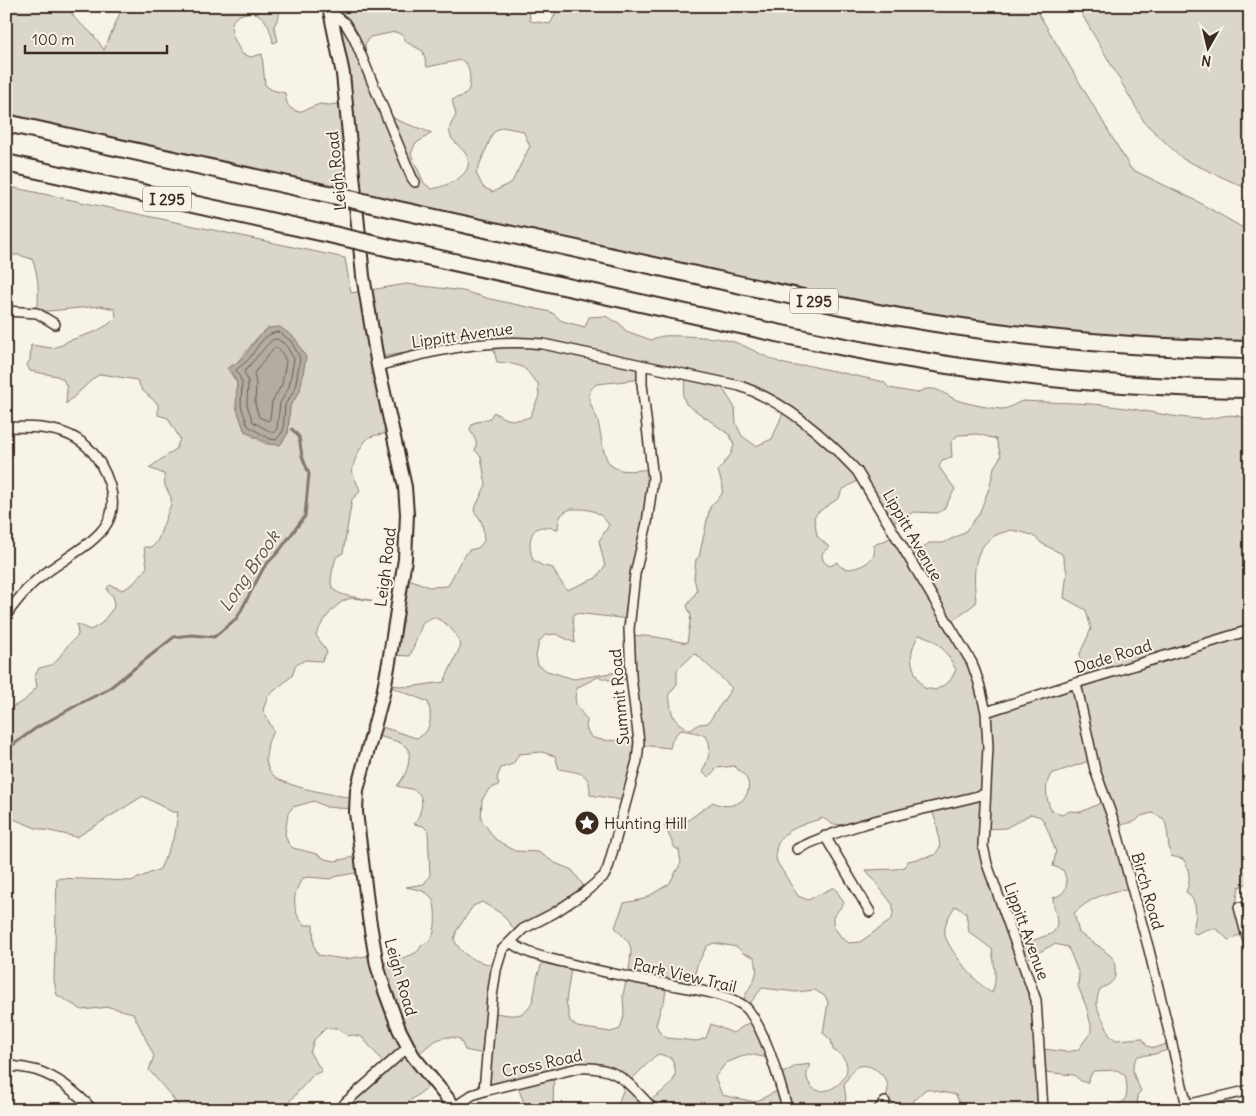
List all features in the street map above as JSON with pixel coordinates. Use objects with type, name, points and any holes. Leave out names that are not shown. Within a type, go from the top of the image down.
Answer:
[{"type":"highway","name":"I 295","points":[[6,123],[813,300],[914,320],[1092,342],[1161,347],[1250,350]]},
{"type":"highway","name":"I 295","points":[[6,163],[812,341],[923,361],[1017,375],[1086,382],[1250,389]]},
{"type":"street","points":[[330,9],[345,23],[354,38],[415,182]]},
{"type":"street","name":"Leigh Road","points":[[330,9],[343,74],[364,276],[378,366],[405,486],[407,535],[405,560],[383,694],[357,790],[356,812],[369,918],[377,965],[385,991],[413,1056],[456,1108]]},
{"type":"street","points":[[6,312],[37,313],[56,324]]},
{"type":"street","name":"Lippitt Avenue","points":[[378,366],[456,348],[507,342],[543,344],[740,386],[755,391],[804,422],[843,456],[857,471],[972,663],[979,683],[986,712],[988,747],[983,846],[987,864],[1036,1000],[1043,1110]]},
{"type":"street","name":"Summit Road","points":[[484,1091],[496,970],[502,950],[524,929],[554,913],[584,893],[604,876],[608,868],[638,761],[639,742],[631,676],[629,629],[635,574],[647,524],[653,479],[642,384],[642,365]]},
{"type":"street","points":[[6,427],[36,427],[58,431],[78,438],[96,458],[107,475],[113,495],[113,511],[108,523],[79,550],[38,578],[20,596],[6,615]]},
{"type":"street","name":"Dade Road","points":[[986,712],[1250,630]]},
{"type":"street","name":"Birch Road","points":[[1076,683],[1095,770],[1101,792],[1114,822],[1149,950],[1187,1108]]},
{"type":"street","points":[[797,849],[848,828],[985,794]]},
{"type":"street","points":[[825,836],[870,912]]},
{"type":"street","points":[[1239,907],[1250,949]]},
{"type":"street","name":"Park View Trail","points":[[510,942],[523,952],[580,967],[707,992],[742,1004],[748,1009],[763,1037],[788,1110]]},
{"type":"street","points":[[340,1109],[408,1047]]},
{"type":"street","points":[[6,1065],[38,1072],[58,1081],[72,1090],[93,1110]]},
{"type":"street","name":"Cross Road","points":[[456,1108],[472,1095],[484,1091],[578,1068],[599,1067],[611,1071],[623,1079],[654,1110]]},
{"type":"street","points":[[1187,1108],[1250,1090]]},
{"type":"street","points":[[878,1110],[885,1102]]},
{"type":"shaded area","points":[[6,6],[69,6],[74,18],[93,35],[104,50],[123,6],[280,6],[279,16],[274,26],[278,41],[273,43],[267,23],[263,18],[254,13],[247,13],[236,17],[232,22],[231,28],[234,39],[242,54],[251,57],[262,54],[265,85],[272,90],[285,93],[288,106],[299,112],[320,104],[345,103],[331,6],[529,6],[530,21],[550,24],[561,6],[1034,6],[1131,169],[1193,199],[1250,232],[1250,346],[1163,343],[935,321],[6,120]],"holes":[[[395,32],[403,35],[406,42],[423,51],[427,67],[461,60],[468,67],[470,76],[469,89],[464,95],[452,100],[456,115],[450,129],[451,137],[467,156],[467,169],[458,179],[438,188],[432,189],[424,183],[411,154],[415,144],[432,133],[399,121],[385,113],[366,57],[365,44],[370,37]],[[502,127],[523,131],[530,146],[512,182],[493,192],[483,187],[476,173],[493,133]]]},
{"type":"shaded area","points":[[1077,6],[1250,6],[1250,190],[1183,159],[1145,123]]},
{"type":"shaded area","points":[[6,186],[345,258],[351,293],[407,284],[463,291],[490,299],[551,312],[562,321],[585,327],[589,317],[605,316],[619,323],[626,331],[651,340],[671,336],[722,339],[743,345],[789,365],[806,365],[884,382],[889,388],[917,393],[930,389],[936,390],[957,400],[992,408],[1004,409],[1023,401],[1082,403],[1128,408],[1170,416],[1208,419],[1230,415],[1250,420],[1250,882],[1239,887],[1236,904],[1242,934],[1228,940],[1214,929],[1196,934],[1192,931],[1196,910],[1193,900],[1186,892],[1189,883],[1187,867],[1183,859],[1171,856],[1164,819],[1152,813],[1141,816],[1136,821],[1118,826],[1134,887],[1095,898],[1074,913],[1079,933],[1114,959],[1115,974],[1113,981],[1100,989],[1097,1003],[1099,1013],[1109,1035],[1116,1040],[1142,1038],[1147,1046],[1154,1048],[1174,1042],[1177,1044],[1177,1047],[1155,1054],[1138,1056],[1135,1061],[1133,1069],[1141,1091],[1137,1095],[1138,1108],[1140,1110],[1108,1110],[1106,1106],[1119,1104],[1126,1098],[1125,1075],[1117,1070],[1093,1071],[1087,1083],[1074,1075],[1044,1072],[1044,1110],[962,1110],[956,1095],[926,1089],[914,1100],[913,1110],[883,1110],[888,1089],[884,1077],[875,1069],[860,1066],[855,1068],[844,1084],[846,1099],[842,1110],[617,1110],[627,1080],[596,1064],[554,1070],[553,1106],[556,1110],[528,1110],[516,1082],[478,1088],[484,1054],[465,1050],[460,1039],[447,1037],[437,1040],[417,1055],[436,1081],[401,1110],[343,1110],[384,1063],[362,1037],[348,1036],[338,1028],[326,1028],[314,1040],[310,1053],[322,1071],[313,1075],[289,1102],[289,1110],[181,1110],[149,1070],[154,1056],[133,1013],[109,1007],[82,1010],[57,995],[54,980],[57,878],[131,881],[160,869],[175,835],[178,812],[172,812],[143,796],[77,837],[36,828],[6,816],[6,726],[11,720],[10,708],[24,701],[37,687],[35,676],[39,668],[57,661],[78,635],[77,624],[90,630],[101,624],[114,607],[113,596],[108,592],[107,588],[110,585],[123,590],[134,583],[147,567],[144,547],[152,547],[157,542],[171,504],[171,497],[165,486],[164,474],[149,468],[176,449],[180,439],[168,418],[158,415],[158,404],[142,390],[137,380],[101,374],[95,377],[66,404],[67,388],[63,379],[57,376],[30,371],[27,365],[30,360],[31,345],[52,348],[97,331],[116,317],[115,309],[100,306],[49,311],[31,310],[38,304],[37,275],[32,259],[19,255],[6,255]],"holes":[[[268,328],[300,391],[290,406],[288,433],[281,444],[266,444],[245,432],[238,408],[237,383],[227,368],[237,363],[255,340]],[[491,340],[497,362],[513,364],[524,368],[538,383],[539,396],[530,417],[511,420],[494,412],[489,419],[473,423],[470,429],[476,442],[475,450],[481,457],[486,485],[474,510],[482,522],[484,541],[478,548],[469,550],[460,562],[448,586],[429,587],[402,576],[391,655],[410,656],[423,622],[433,617],[450,628],[461,645],[444,682],[408,687],[384,684],[428,702],[430,723],[425,733],[416,738],[373,724],[378,736],[399,742],[409,749],[407,769],[397,786],[412,789],[421,798],[420,812],[414,824],[423,826],[428,831],[430,875],[424,884],[406,887],[420,890],[429,895],[433,900],[435,916],[435,927],[432,937],[418,951],[378,965],[374,955],[344,959],[318,955],[314,945],[313,925],[305,925],[297,915],[295,896],[303,878],[330,879],[361,872],[358,856],[335,861],[293,848],[288,843],[285,834],[288,813],[293,807],[314,801],[326,807],[352,809],[353,798],[298,787],[273,775],[267,766],[266,757],[269,740],[274,732],[263,710],[268,696],[292,676],[296,665],[305,660],[322,661],[327,652],[316,635],[333,609],[348,599],[357,598],[372,601],[341,594],[333,587],[331,579],[336,557],[343,553],[352,499],[360,492],[353,474],[353,465],[367,439],[394,433],[380,357]],[[645,364],[687,374],[683,396],[686,404],[730,435],[734,445],[731,454],[718,471],[723,487],[722,494],[710,507],[699,557],[696,559],[694,578],[697,591],[687,606],[691,615],[687,643],[656,637],[631,635],[630,670],[574,679],[547,671],[538,665],[536,656],[539,642],[545,635],[556,634],[575,643],[573,617],[575,613],[629,619],[654,470],[621,470],[616,469],[609,462],[604,451],[597,418],[589,399],[589,394],[597,384],[644,379]],[[718,381],[785,408],[772,439],[756,446],[742,436],[736,424],[735,408]],[[978,434],[996,439],[1001,456],[994,467],[990,486],[979,514],[964,533],[943,543],[929,543],[911,558],[893,537],[874,545],[872,558],[863,565],[851,569],[845,568],[837,562],[831,566],[825,563],[822,553],[829,547],[817,536],[814,517],[818,512],[839,498],[842,490],[862,478],[891,524],[914,512],[938,513],[944,509],[955,489],[939,467],[942,460],[952,457],[951,442],[958,435]],[[571,509],[593,511],[601,516],[609,525],[599,541],[605,566],[596,578],[567,590],[553,568],[543,566],[533,560],[530,546],[530,540],[537,529],[542,527],[558,529],[562,514]],[[1011,530],[1028,534],[1062,554],[1067,572],[1064,598],[1086,610],[1091,629],[1079,656],[1086,680],[987,708],[974,663],[949,623],[976,603],[975,574],[978,556],[982,548],[996,535]],[[919,635],[926,637],[932,639],[942,648],[956,670],[950,681],[936,690],[924,688],[913,668],[912,649]],[[694,654],[732,688],[708,723],[699,724],[691,730],[684,727],[673,716],[669,694],[677,684],[677,670]],[[598,677],[614,681],[627,679],[638,737],[620,740],[591,737],[586,728],[587,720],[576,705],[575,697],[578,687]],[[682,730],[704,735],[710,750],[702,772],[709,777],[717,768],[734,766],[746,777],[748,791],[740,802],[727,806],[713,802],[687,821],[680,821],[675,817],[664,825],[675,848],[679,850],[681,863],[669,884],[644,899],[624,903],[615,927],[629,943],[631,949],[630,964],[623,995],[624,1016],[620,1029],[611,1032],[577,1027],[570,1021],[566,1001],[572,962],[546,956],[538,974],[531,1005],[527,1010],[516,1015],[492,1013],[497,966],[477,961],[466,955],[461,951],[454,939],[457,930],[473,906],[482,902],[502,914],[518,934],[586,889],[572,870],[555,863],[538,852],[515,851],[495,839],[481,819],[482,800],[489,789],[499,785],[497,778],[501,768],[513,764],[519,754],[542,752],[555,756],[559,769],[582,774],[586,777],[590,787],[590,795],[627,801],[640,745],[670,748],[675,735]],[[1092,760],[1107,800],[1081,812],[1070,811],[1062,815],[1051,810],[1047,797],[1047,787],[1051,774]],[[931,807],[937,825],[940,847],[935,855],[908,861],[905,867],[896,869],[866,870],[893,905],[893,916],[890,921],[860,942],[849,943],[842,938],[833,926],[833,917],[844,903],[835,888],[808,900],[798,896],[777,862],[776,852],[778,843],[789,831],[823,818],[832,824],[845,825]],[[1031,814],[1041,817],[1048,829],[1056,852],[1053,866],[1063,870],[1066,880],[1064,891],[1053,898],[1057,922],[1055,930],[1051,934],[1020,945],[984,843],[986,829],[1006,828]],[[955,906],[966,913],[969,932],[992,949],[995,977],[992,993],[972,976],[947,941],[945,935],[947,920]],[[714,943],[737,947],[743,953],[754,957],[756,965],[755,977],[744,998],[743,1005],[747,1007],[762,988],[796,992],[815,990],[826,997],[828,1003],[823,1033],[831,1040],[833,1050],[843,1057],[847,1066],[846,1074],[841,1082],[834,1087],[818,1090],[811,1086],[807,1078],[810,1064],[796,1066],[781,1074],[781,1089],[755,1102],[722,1095],[715,1077],[726,1063],[748,1054],[769,1058],[753,1020],[733,1033],[711,1024],[706,1038],[697,1041],[667,1038],[660,1033],[656,1025],[664,1002],[667,984],[693,986],[697,965],[707,946]],[[1054,944],[1068,947],[1079,974],[1078,986],[1091,1025],[1091,1032],[1078,1050],[1067,1052],[1043,1049],[1025,960]],[[659,1054],[671,1058],[674,1066],[674,1079],[666,1089],[647,1102],[627,1080],[632,1079],[655,1056]]]},
{"type":"water","points":[[280,327],[295,338],[306,357],[300,391],[290,406],[288,433],[280,445],[269,444],[244,430],[236,406],[237,383],[229,368],[243,358],[259,336],[268,328]]},
{"type":"waterway","name":"Long Brook","points":[[6,750],[36,728],[107,690],[174,637],[192,635],[214,637],[237,618],[264,567],[279,551],[305,516],[309,474],[302,456],[299,437],[292,429]]},
{"type":"place","name":"Hunting Hill","points":[[587,823]]}]
